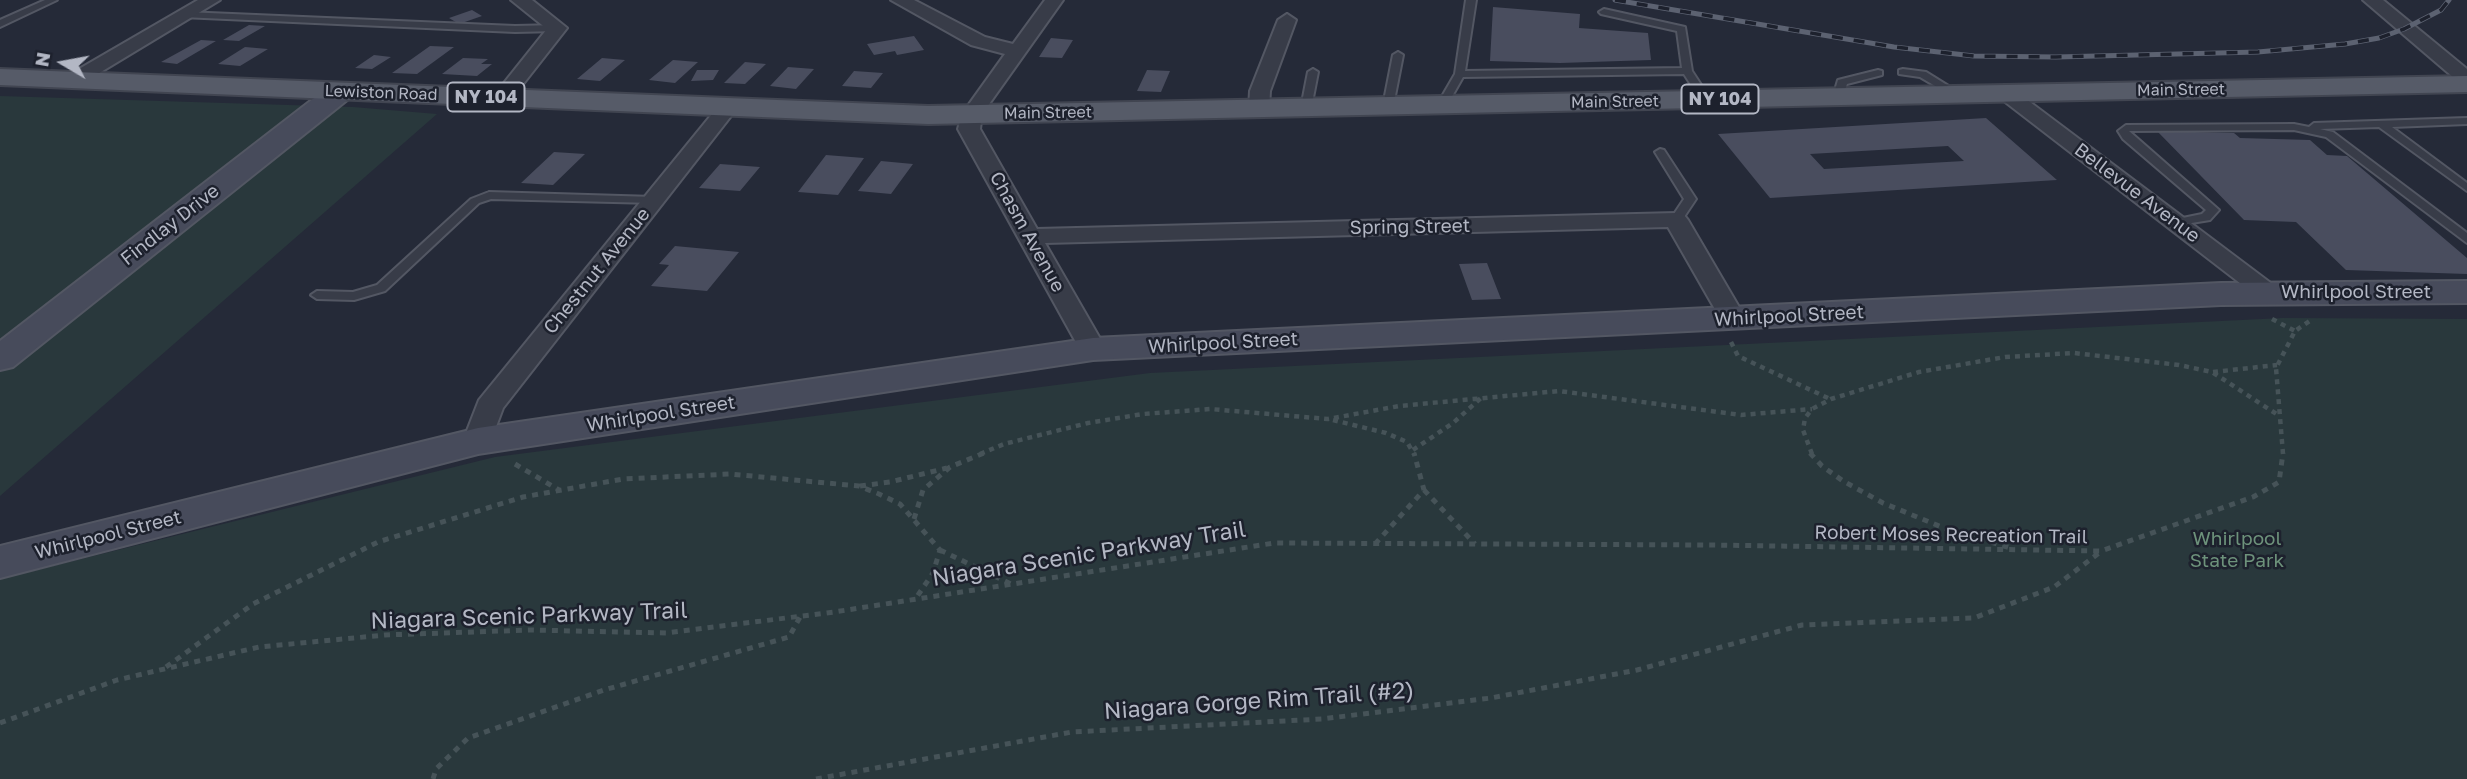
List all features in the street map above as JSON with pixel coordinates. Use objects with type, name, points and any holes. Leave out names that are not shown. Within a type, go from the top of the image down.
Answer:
[{"type":"main road","name":"Lewiston Road","points":[[0,77],[728,107],[972,114]]},
{"type":"main road","name":"Main Street","points":[[972,114],[2007,94],[2467,82]]},
{"type":"street","points":[[75,80],[211,0]]},
{"type":"street","points":[[502,98],[558,28],[520,0]]},
{"type":"street","points":[[900,0],[978,41],[1017,51]]},
{"type":"street","points":[[972,114],[1054,0]]},
{"type":"street","points":[[2372,0],[2467,82]]},
{"type":"street","points":[[1259,109],[1260,91],[1287,20]]},
{"type":"street","name":"Findlay Drive","points":[[0,359],[341,91]]},
{"type":"street","name":"Bellevue Avenue","points":[[2007,94],[2267,292]]},
{"type":"street","name":"Chestnut Avenue","points":[[478,441],[489,406],[728,107]]},
{"type":"street","name":"Chasm Avenue","points":[[972,114],[969,128],[1093,349]]},
{"type":"street","points":[[1676,220],[1726,319]]},
{"type":"street","name":"Spring Street","points":[[1030,236],[1676,220]]},
{"type":"street","name":"Whirlpool Street","points":[[0,562],[478,441],[1093,349],[2267,292],[2467,292]]},
{"type":"lane","points":[[0,24],[52,0]]},
{"type":"lane","points":[[1442,105],[1460,74],[1471,0]]},
{"type":"lane","points":[[1604,12],[1682,30],[1687,71],[1706,100]]},
{"type":"lane","points":[[185,15],[514,29],[558,28]]},
{"type":"lane","points":[[1388,106],[1398,55]]},
{"type":"lane","points":[[1460,74],[1687,71]]},
{"type":"lane","points":[[1306,108],[1313,72]]},
{"type":"lane","points":[[1905,76],[1922,74],[1958,95]]},
{"type":"lane","points":[[1838,97],[1842,82],[1859,76],[1882,76]]},
{"type":"lane","points":[[2177,223],[2206,217],[2213,210],[2123,131],[2126,128],[2294,127],[2467,121]]},
{"type":"lane","points":[[2380,123],[2467,188]]},
{"type":"lane","points":[[2294,127],[2329,134],[2338,139],[2467,239]]},
{"type":"lane","points":[[1660,152],[1690,200],[1676,220]]},
{"type":"lane","points":[[317,295],[354,296],[380,288],[475,201],[489,195],[654,200]]},
{"type":"path","name":"Robert Moses Recreation Trail","points":[[1274,543],[1713,545],[2101,551],[2211,514],[2253,497],[2278,482],[2284,461],[2278,415],[2277,365],[2295,331],[2314,318]]},
{"type":"path","points":[[1726,319],[1738,356],[1831,399]]},
{"type":"path","points":[[1328,419],[1399,406],[1559,391],[1741,415],[1812,409],[1831,399],[1919,372],[2005,357],[2074,353],[2179,365],[2212,372],[2277,365]]},
{"type":"path","points":[[2212,372],[2278,415]]},
{"type":"path","points":[[1413,450],[1453,423],[1481,398]]},
{"type":"path","points":[[162,670],[253,604],[378,542],[523,497],[623,479],[730,474],[859,486],[890,482],[950,467],[1004,444],[1088,423],[1143,414],[1210,409],[1328,419],[1386,433],[1407,442],[1413,450],[1424,490],[1476,545]]},
{"type":"path","points":[[1812,409],[1805,418],[1804,439],[1808,450],[1832,474],[1883,503],[1932,523],[2021,551]]},
{"type":"path","points":[[478,441],[559,490]]},
{"type":"path","points":[[914,519],[923,490],[950,467]]},
{"type":"path","points":[[859,486],[900,504],[940,550],[1012,584]]},
{"type":"path","points":[[1375,544],[1424,490]]},
{"type":"path","name":"Niagara Scenic Parkway Trail","points":[[0,723],[117,680],[259,648],[385,635],[530,630],[666,633],[801,616],[1274,543]]},
{"type":"path","points":[[915,599],[933,573],[940,550]]},
{"type":"path","name":"Niagara Gorge Rim Trail (#2)","points":[[816,779],[1072,732],[1322,719],[1491,698],[1637,670],[1802,625],[1974,618],[2054,587],[2101,551]]},
{"type":"path","points":[[433,779],[436,769],[468,738],[604,690],[789,638],[801,616]]},
{"type":"green space","points":[[0,96],[353,107],[437,114],[0,496]]},
{"type":"green space","name":"Whirlpool State Park","points":[[2283,318],[2467,319],[2467,779],[0,779],[0,579],[495,457],[1150,373]]},
{"type":"building","points":[[1493,7],[1580,14],[1579,28],[1648,33],[1651,60],[1560,63],[1490,61]]},
{"type":"building","points":[[472,10],[482,16],[459,24],[449,18]]},
{"type":"building","points":[[249,25],[265,26],[239,41],[223,40]]},
{"type":"building","points":[[914,36],[924,50],[897,55],[895,51],[874,55],[867,44]]},
{"type":"building","points":[[1051,38],[1073,40],[1062,58],[1039,57]]},
{"type":"building","points":[[201,40],[216,41],[177,64],[161,62]]},
{"type":"building","points":[[430,46],[454,47],[417,74],[392,73]]},
{"type":"building","points":[[245,47],[268,49],[240,66],[218,64]]},
{"type":"building","points":[[374,55],[391,57],[372,69],[355,68]]},
{"type":"building","points":[[463,58],[488,59],[481,64],[492,64],[477,76],[442,74]]},
{"type":"building","points":[[602,58],[625,60],[600,81],[577,79]]},
{"type":"building","points":[[673,60],[698,62],[675,83],[649,80]]},
{"type":"building","points":[[745,62],[766,64],[745,84],[724,83]]},
{"type":"building","points":[[788,67],[814,69],[796,89],[770,86]]},
{"type":"building","points":[[697,70],[719,70],[713,80],[691,81]]},
{"type":"building","points":[[1147,70],[1170,71],[1161,92],[1137,91]]},
{"type":"building","points":[[854,71],[883,73],[871,88],[842,86]]},
{"type":"building","points":[[1986,118],[2057,180],[1770,198],[1718,134]],"holes":[[[1948,146],[1964,161],[1824,169],[1810,154]]]},
{"type":"building","points":[[2157,131],[2234,133],[2240,138],[2310,140],[2327,155],[2347,156],[2467,258],[2467,274],[2346,270],[2296,222],[2244,220]]},
{"type":"building","points":[[554,152],[585,154],[553,185],[521,183]]},
{"type":"building","points":[[826,155],[864,158],[838,195],[798,192]]},
{"type":"building","points":[[881,161],[913,164],[891,194],[858,191]]},
{"type":"building","points":[[720,164],[760,167],[740,191],[699,188]]},
{"type":"building","points":[[675,246],[739,252],[707,291],[651,286],[669,265],[659,264]]},
{"type":"building","points":[[1487,263],[1501,299],[1472,300],[1459,264]]},
{"type":"railway","points":[[1615,0],[1894,47],[1974,56],[2056,57],[2258,52],[2345,44],[2379,38],[2404,29],[2441,10],[2449,0]]}]
